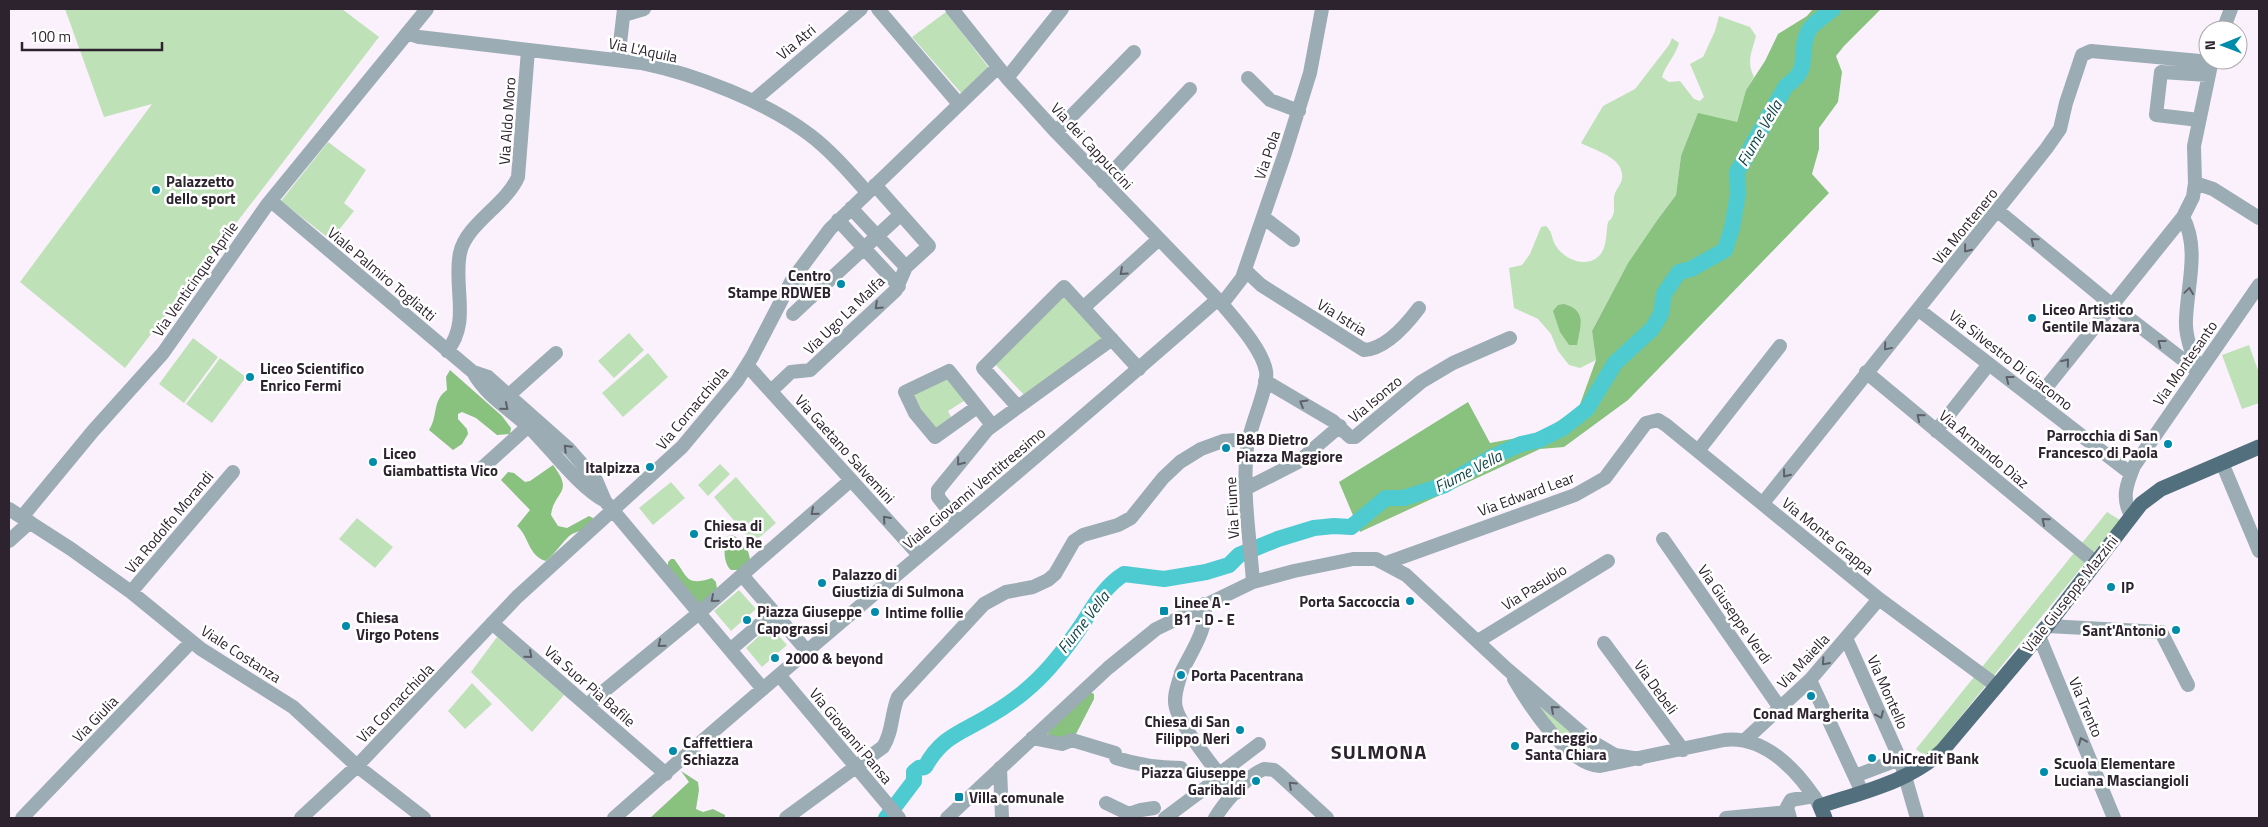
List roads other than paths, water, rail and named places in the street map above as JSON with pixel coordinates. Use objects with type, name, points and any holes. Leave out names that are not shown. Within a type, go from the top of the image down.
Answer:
[{"type":"main road","name":"Viale Giuseppe Mazzini","points":[[1820,811],[1862,792],[1906,777],[1929,763],[1942,751],[2043,631],[2131,515],[2150,495],[2259,447]]},
{"type":"street","name":"Via Venticinque Aprile","points":[[9,541],[93,431],[163,353],[271,201],[427,9]]},
{"type":"street","points":[[618,60],[624,12],[644,9]]},
{"type":"street","name":"Via Atri","points":[[753,101],[860,9]]},
{"type":"street","points":[[878,9],[959,104]]},
{"type":"street","name":"Via dei Cappuccini","points":[[952,9],[1002,72],[1056,132],[1220,301]]},
{"type":"street","name":"Via Cornacchiola","points":[[301,818],[357,766],[492,623],[609,506],[686,443],[724,399],[747,365],[792,280],[838,220],[959,104],[1002,72],[1062,9]]},
{"type":"street","name":"Via Pola","points":[[1220,301],[1236,288],[1263,217],[1310,73],[1322,9]]},
{"type":"street","name":"Via L'Aquila","points":[[407,34],[419,37],[618,60],[666,69],[753,101],[788,120],[811,136],[901,214],[929,246],[906,268]]},
{"type":"street","name":"Via Aldo Moro","points":[[447,350],[456,339],[461,322],[460,260],[462,248],[468,236],[513,187],[518,177],[528,50]]},
{"type":"street","points":[[1056,132],[1134,52]]},
{"type":"street","name":"Via Montenero","points":[[1762,503],[1998,211],[2060,129],[2082,55],[2091,52],[2198,65]]},
{"type":"street","points":[[2198,67],[2161,72],[2156,115],[2199,120]]},
{"type":"street","points":[[2036,400],[2183,217],[2193,197],[2195,183],[2194,146],[2209,70]]},
{"type":"street","points":[[1248,78],[1270,100],[1299,111]]},
{"type":"street","points":[[1103,182],[1190,89]]},
{"type":"street","points":[[2195,183],[2213,189],[2259,218]]},
{"type":"street","name":"Viale Palmiro Togliatti","points":[[271,201],[472,372],[481,386],[569,449],[596,480],[609,506],[698,613]]},
{"type":"street","points":[[851,208],[906,268]]},
{"type":"street","points":[[1998,211],[2112,305],[2199,372]]},
{"type":"street","points":[[793,314],[901,214]]},
{"type":"street","points":[[1263,217],[1293,240]]},
{"type":"street","points":[[2183,217],[2190,229],[2192,268],[2185,322],[2191,350],[2199,372]]},
{"type":"street","points":[[838,220],[899,286]]},
{"type":"street","points":[[1083,308],[1159,240]]},
{"type":"street","name":"Via Ugo La Malfa","points":[[771,391],[791,372],[810,370],[899,286],[906,268]]},
{"type":"street","name":"Via Istria","points":[[1244,270],[1261,286],[1364,350],[1378,345],[1398,332],[1419,308]]},
{"type":"street","points":[[792,280],[810,298]]},
{"type":"street","name":"Via Montesanto","points":[[2131,515],[2125,500],[2130,474],[2146,445],[2259,285]]},
{"type":"street","points":[[1018,406],[983,368],[1064,287],[1139,369]]},
{"type":"street","name":"Viale Giovanni Ventitreesimo","points":[[614,818],[958,522],[1220,301]]},
{"type":"street","name":"Via Fiume","points":[[1220,301],[1260,356],[1266,370],[1265,381],[1248,439],[1247,488],[1253,582]]},
{"type":"street","name":"Via Silvestro Di Giacomo","points":[[1919,310],[2130,474]]},
{"type":"street","name":"Via Isonzo","points":[[1265,381],[1340,426],[1350,437],[1355,437],[1421,382],[1453,363],[1510,338]]},
{"type":"street","points":[[958,522],[938,497],[937,491],[992,425],[1112,339]]},
{"type":"street","points":[[1698,451],[1780,346]]},
{"type":"street","points":[[509,395],[556,353]]},
{"type":"street","points":[[1936,431],[1989,364]]},
{"type":"street","name":"Via Gaetano Salvemini","points":[[747,365],[919,556]]},
{"type":"street","points":[[977,407],[935,437],[914,413],[905,392],[949,371],[992,425]]},
{"type":"street","name":"Viale Palmiro Togliatti","points":[[472,372],[488,377],[509,395],[532,423]]},
{"type":"street","name":"Via Armando Diaz","points":[[1866,372],[2096,563]]},
{"type":"street","name":"Via Monte Grappa","points":[[1652,420],[1662,422],[1879,598],[1997,686]]},
{"type":"street","name":"Via Edward Lear","points":[[1386,563],[1575,495],[1592,486],[1605,478],[1641,429],[1652,420]]},
{"type":"street","points":[[481,469],[532,423]]},
{"type":"street","points":[[1247,488],[1298,462],[1340,426]]},
{"type":"street","points":[[786,818],[883,747],[887,741],[894,706],[898,697],[984,604],[1006,592],[1033,587],[1048,580],[1059,567],[1069,548],[1083,535],[1118,525],[1132,518],[1163,478],[1180,462],[1201,449],[1223,441],[1248,439]]},
{"type":"street","points":[[2222,463],[2259,551]]},
{"type":"street","name":"Via Rodolfo Morandi","points":[[131,592],[232,472]]},
{"type":"street","points":[[587,705],[698,613],[851,480]]},
{"type":"street","name":"Viale Costanza","points":[[9,509],[131,592],[191,642],[293,708],[357,766],[424,818]]},
{"type":"street","name":"Via Giuseppe Verdi","points":[[1663,539],[1780,708]]},
{"type":"street","points":[[947,818],[1108,668],[1149,634],[1204,604],[1253,582],[1338,561],[1368,558],[1386,563],[1406,575],[1507,669],[1591,741],[1615,754],[1639,759]]},
{"type":"street","name":"Via Pasubio","points":[[1478,641],[1608,561]]},
{"type":"street","points":[[742,575],[807,651]]},
{"type":"street","name":"Via Maiella","points":[[1745,740],[1810,680],[1879,598]]},
{"type":"street","points":[[1204,604],[1203,625],[1181,675],[1175,698],[1179,715],[1219,776],[1236,793]]},
{"type":"street","points":[[730,650],[774,612]]},
{"type":"street","points":[[698,613],[763,689]]},
{"type":"street","name":"Via Suor Pia Bafile","points":[[492,623],[666,774]]},
{"type":"street","points":[[2043,631],[2161,632],[2188,685]]},
{"type":"street","name":"Via Trento","points":[[2043,631],[2114,818]]},
{"type":"street","name":"Via Montello","points":[[1846,638],[1900,759],[1918,818]]},
{"type":"street","name":"Via Giulia","points":[[22,818],[191,642]]},
{"type":"street","name":"Via Debeli","points":[[1604,643],[1683,750]]},
{"type":"street","points":[[1507,669],[1538,718],[1581,761],[1600,766],[1724,740],[1745,740],[1791,766],[1820,811]]},
{"type":"street","name":"Via Giovanni Pansa","points":[[779,675],[899,818]]},
{"type":"street","points":[[1810,680],[1862,792]]},
{"type":"street","points":[[1524,696],[1530,694],[1539,696]]},
{"type":"street","points":[[1032,738],[1062,744],[1072,740],[1115,753],[1116,758],[1130,763],[1152,767],[1181,768]]},
{"type":"street","points":[[1581,761],[1586,761],[1592,757],[1591,741]]},
{"type":"street","points":[[1106,803],[1130,814],[1141,810],[1166,807],[1169,814],[1259,744]]},
{"type":"street","points":[[1856,776],[1900,759]]},
{"type":"street","points":[[1000,768],[1002,818]]},
{"type":"street","points":[[1215,818],[1236,793],[1258,771],[1264,769],[1274,770],[1327,818]]},
{"type":"street","points":[[1726,818],[1788,815],[1787,803],[1791,800],[1820,811]]},
{"type":"street","points":[[1144,818],[1154,808]]},
{"type":"waterway","name":"Fiume Vella","points":[[886,818],[914,781],[914,772],[919,768],[925,767],[938,748],[953,736],[1000,709],[1032,685],[1066,647],[1096,602],[1124,574],[1164,579],[1206,572],[1229,565],[1239,555],[1278,539],[1314,528],[1351,527],[1386,498],[1404,498],[1445,485],[1490,458],[1521,444],[1539,440],[1563,428],[1587,409],[1615,363],[1652,329],[1661,314],[1664,294],[1679,272],[1691,269],[1725,250],[1732,228],[1738,194],[1737,172],[1786,86],[1800,73],[1805,39],[1809,30],[1817,21],[1833,9]]},
{"type":"place","name":"Palazzetto dello sport","points":[[156,190]]},
{"type":"place","name":"Centro Stampe RDWEB","points":[[841,284]]},
{"type":"place","name":"Liceo Artistico Gentile Mazara","points":[[2032,318]]},
{"type":"place","name":"Liceo Scientifico Enrico Fermi","points":[[250,377]]},
{"type":"place","name":"Parrocchia di San Francesco di Paola","points":[[2168,444]]},
{"type":"place","name":"B&B Dietro Piazza Maggiore","points":[[1226,448]]},
{"type":"place","name":"Liceo Giambattista Vico","points":[[373,462]]},
{"type":"place","name":"Italpizza","points":[[650,467]]},
{"type":"place","name":"Chiesa di Cristo Re","points":[[694,534]]},
{"type":"place","name":"Palazzo di Giustizia di Sulmona","points":[[822,583]]},
{"type":"place","name":"IP","points":[[2111,587]]},
{"type":"place","name":"Porta Saccoccia","points":[[1410,601]]},
{"type":"place","name":"Linee A - B1 - D - E","points":[[1164,611]]},
{"type":"place","name":"Intime follie","points":[[875,612]]},
{"type":"place","name":"Piazza Giuseppe Capograssi","points":[[747,620]]},
{"type":"place","name":"Chiesa Virgo Potens","points":[[346,626]]},
{"type":"place","name":"Sant'Antonio","points":[[2176,630]]},
{"type":"place","name":"2000 & beyond","points":[[775,658]]},
{"type":"place","name":"Porta Pacentrana","points":[[1181,675]]},
{"type":"place","name":"Conad Margherita","points":[[1811,696]]},
{"type":"place","name":"Chiesa di San Filippo Neri","points":[[1240,730]]},
{"type":"place","name":"Parcheggio Santa Chiara","points":[[1515,746]]},
{"type":"place","name":"Caffettiera Schiazza","points":[[673,751]]},
{"type":"place","name":"UniCredit Bank","points":[[1872,758]]},
{"type":"place","name":"Scuola Elementare Luciana Masciangioli","points":[[2044,772]]},
{"type":"place","name":"Piazza Giuseppe Garibaldi","points":[[1256,781]]},
{"type":"place","name":"Villa comunale","points":[[959,797]]},
{"type":"district","name":"SULMONA","points":[[1379,751]]}]
